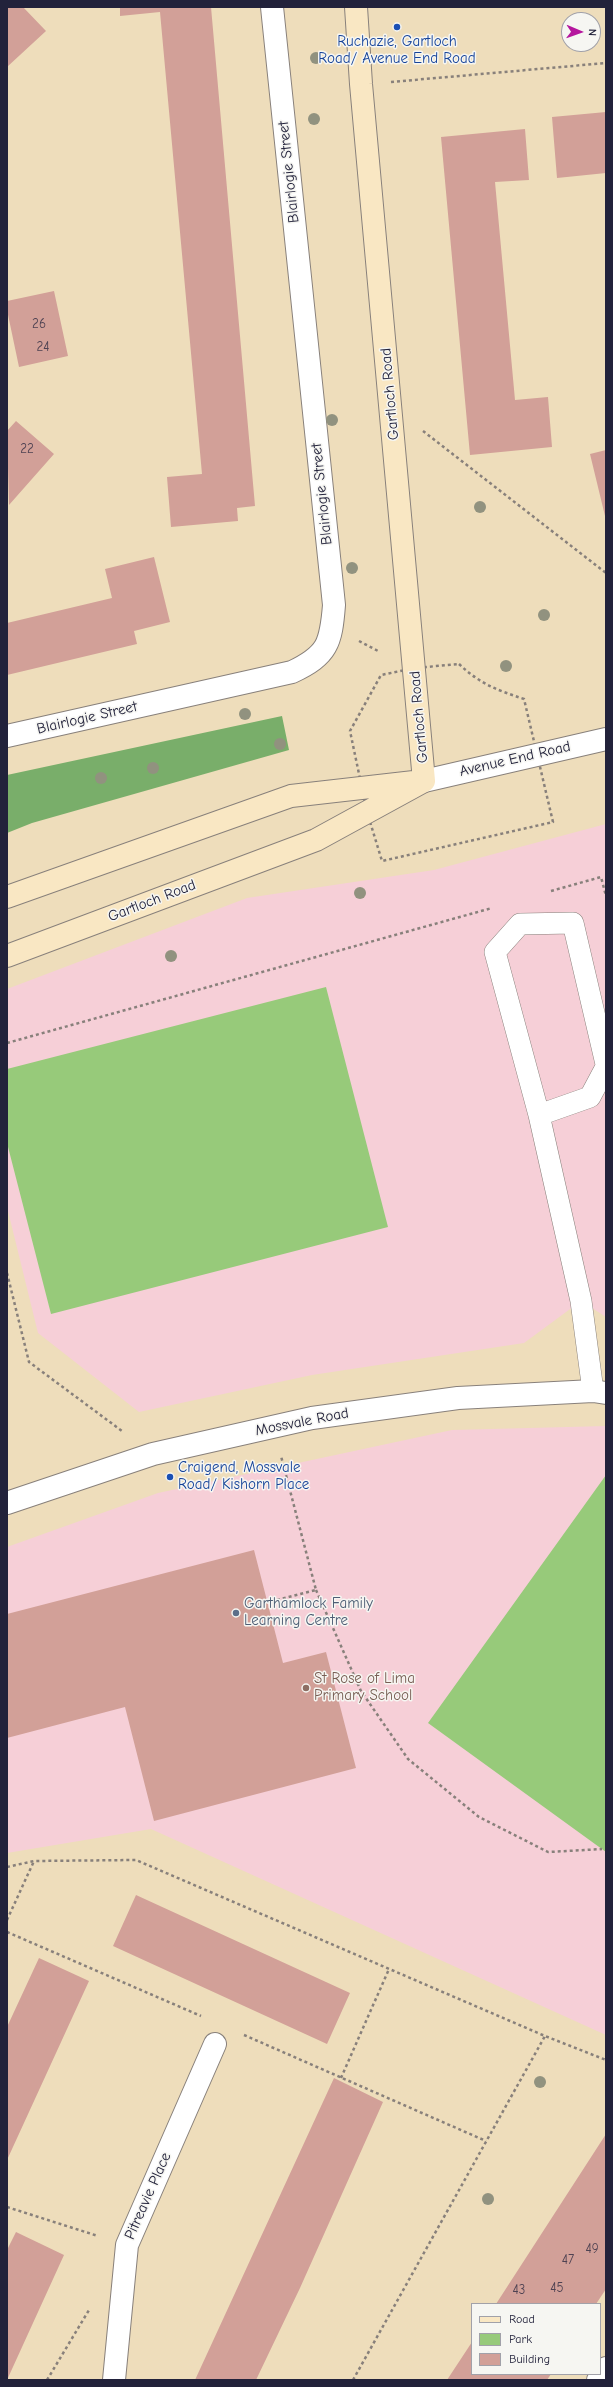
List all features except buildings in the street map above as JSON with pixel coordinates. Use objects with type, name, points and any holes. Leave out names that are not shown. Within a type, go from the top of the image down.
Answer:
[{"type":"main road","name":"Gartloch Road","points":[[356,7],[361,84],[392,406],[424,781]]},
{"type":"main road","name":"Gartloch Road","points":[[7,897],[291,796],[424,781]]},
{"type":"main road","name":"Gartloch Road","points":[[7,956],[316,840],[424,781]]},
{"type":"street","name":"Blairlogie Street","points":[[7,736],[292,672],[312,663],[324,650],[332,628],[334,605],[272,7]]},
{"type":"street","name":"Avenue End Road","points":[[424,781],[606,738]]},
{"type":"street","name":"Mossvale Road","points":[[7,1503],[153,1454],[312,1418],[458,1398],[600,1392]]},
{"type":"street","name":"Pitreavie Place","points":[[114,2380],[127,2245],[215,2044]]},
{"type":"street","points":[[598,2380],[606,2368]]},
{"type":"lane","points":[[539,1115],[590,1097],[606,1065],[573,923],[520,924],[495,952],[539,1115],[600,1392]]},
{"type":"path","points":[[361,84],[606,63]]},
{"type":"path","points":[[392,406],[606,573]]},
{"type":"path","points":[[548,892],[601,877],[606,896]]},
{"type":"path","points":[[7,1043],[495,907]]},
{"type":"path","points":[[7,1273],[29,1362],[153,1454]]},
{"type":"path","points":[[274,1427],[316,1590],[361,1691],[408,1759],[479,1817],[548,1852],[602,1849]]},
{"type":"path","points":[[278,1600],[316,1590]]},
{"type":"path","points":[[7,1867],[34,1861],[136,1860],[544,2036],[606,2060]]},
{"type":"path","points":[[7,1920],[34,1861]]},
{"type":"path","points":[[341,2078],[389,1970]]},
{"type":"path","points":[[353,2380],[544,2036]]},
{"type":"path","points":[[7,2206],[127,2245]]},
{"type":"path","points":[[47,2380],[91,2306]]},
{"type":"shaded area","points":[[606,824],[606,1317],[581,1301],[524,1343],[312,1375],[139,1412],[38,1333],[7,1207],[7,989],[247,898],[434,870]]},
{"type":"shaded area","name":"St Rose of Lima Primary School","points":[[606,1426],[606,2035],[151,1829],[7,1853],[7,1547],[158,1493],[452,1430]]},
{"type":"green space","points":[[282,716],[289,750],[32,823],[7,833],[7,775]]},
{"type":"green space","points":[[326,987],[388,1227],[51,1314],[7,1143],[7,1069]]},
{"type":"green space","points":[[606,1475],[606,1852],[428,1723]]},
{"type":"place","name":"Ruchazie, Gartloch Road/ Avenue End Road","points":[[397,27]]},
{"type":"place","name":"Craigend, Mossvale Road/ Kishorn Place","points":[[170,1477]]},
{"type":"place","name":"Garthamlock Family Learning Centre","points":[[236,1613]]},
{"type":"place","name":"St Rose of Lima Primary School","points":[[306,1688]]}]
